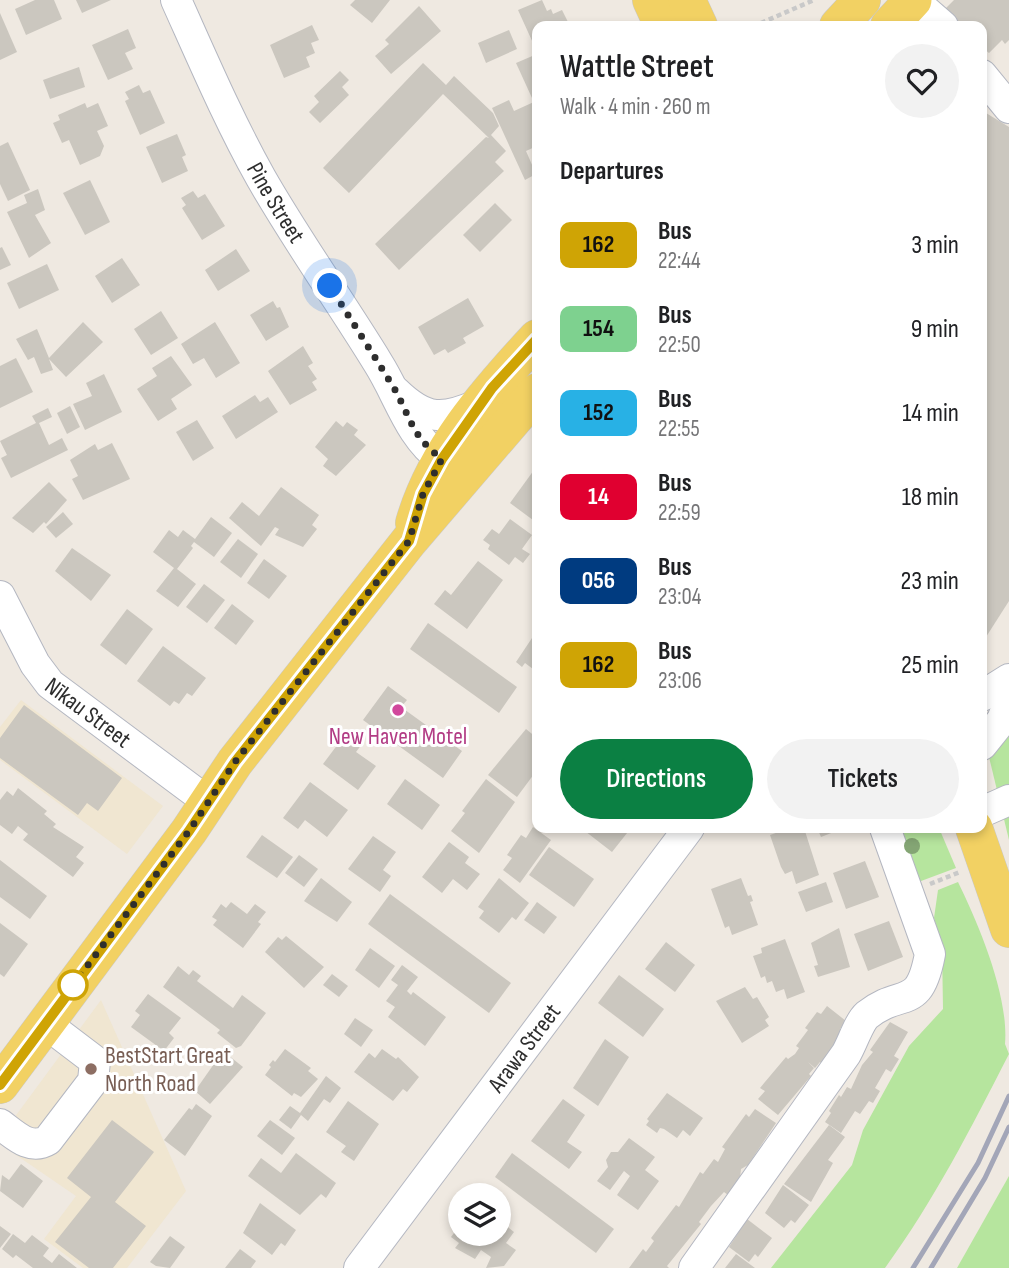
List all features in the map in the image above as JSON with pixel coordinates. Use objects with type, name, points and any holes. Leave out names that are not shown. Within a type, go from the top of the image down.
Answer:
[{"type":"main road","points":[[651,0],[661,21]]},
{"type":"main road","points":[[687,0],[697,21]]},
{"type":"main road","points":[[843,21],[862,0]]},
{"type":"main road","points":[[908,21],[930,15]]},
{"type":"main road","points":[[409,541],[423,494],[442,459],[479,404],[532,344]]},
{"type":"main road","points":[[0,1085],[189,831],[207,801],[409,541],[532,398]]},
{"type":"main road","points":[[442,459],[458,461],[497,441]]},
{"type":"main road","points":[[976,833],[1009,929]]},
{"type":"street","name":"Pine Street","points":[[176,0],[225,108],[262,179],[396,392],[416,436],[424,446],[442,459]]},
{"type":"street","points":[[987,66],[1009,86]]},
{"type":"street","points":[[987,81],[1009,110]]},
{"type":"street","points":[[987,99],[1009,110]]},
{"type":"street","points":[[987,112],[1009,123]]},
{"type":"street","name":"Pine Street","points":[[396,392],[408,403],[439,417],[455,415],[479,404]]},
{"type":"street","name":"Nīkau Street","points":[[0,596],[22,643],[50,684],[207,801]]},
{"type":"street","points":[[987,693],[1009,679]]},
{"type":"street","points":[[987,739],[1002,720],[1009,702]]},
{"type":"street","points":[[987,810],[1009,800]]},
{"type":"street","name":"Arawa Street","points":[[359,1268],[685,833]]},
{"type":"street","points":[[694,1268],[846,1054],[864,1018],[918,993],[926,975],[930,954],[887,833]]},
{"type":"street","points":[[0,1124],[29,1144],[40,1145],[48,1140],[93,1081],[95,1061],[46,1023]]},
{"type":"path","points":[[766,21],[814,0]]},
{"type":"path","points":[[918,889],[960,872]]},
{"type":"shaded area","points":[[21,700],[163,806],[127,854],[0,760],[0,727]]},
{"type":"shaded area","name":"BestStart Great North Road","points":[[101,1000],[186,1191],[127,1268],[83,1268],[44,1239],[76,1196],[0,1144],[0,1137]]},
{"type":"green space","points":[[1009,731],[1009,840],[989,757]]},
{"type":"green space","points":[[897,833],[941,833],[956,868],[913,884]]},
{"type":"green space","points":[[958,882],[991,961],[1002,1004],[1005,1044],[1009,1054],[936,1190],[885,1268],[771,1268],[852,1165],[863,1130],[909,1046],[943,1009],[942,947],[934,918],[938,890]]},
{"type":"green space","points":[[1009,1176],[1009,1268],[957,1268]]},
{"type":"building","points":[[35,0],[54,0],[62,19],[26,35],[15,9]]},
{"type":"building","points":[[76,0],[111,0],[82,13]]},
{"type":"building","points":[[355,0],[390,0],[372,23],[350,5]]},
{"type":"building","points":[[542,0],[547,11],[551,9],[553,14],[562,10],[568,21],[532,21],[532,41],[518,10]]},
{"type":"building","points":[[954,0],[1009,0],[1009,40],[1005,44],[1002,40],[989,53],[987,21],[952,21],[942,12]]},
{"type":"building","points":[[419,6],[441,31],[391,74],[375,56],[389,44],[385,40]]},
{"type":"building","points":[[0,13],[17,52],[0,60]]},
{"type":"building","points":[[312,25],[319,40],[311,43],[315,53],[306,57],[310,67],[284,78],[270,45]]},
{"type":"building","points":[[128,29],[136,48],[125,53],[133,69],[108,80],[92,45]]},
{"type":"building","points":[[509,30],[517,49],[486,63],[478,43]]},
{"type":"building","points":[[532,56],[532,98],[516,63]]},
{"type":"building","points":[[423,63],[446,85],[454,76],[493,113],[499,126],[491,135],[506,151],[495,162],[504,171],[399,270],[375,244],[486,137],[489,138],[443,94],[349,193],[323,168]]},
{"type":"building","points":[[79,67],[85,87],[50,99],[43,80]]},
{"type":"building","points":[[340,71],[349,80],[342,87],[349,95],[320,123],[309,112],[319,102],[314,96]]},
{"type":"building","points":[[139,85],[143,93],[150,90],[165,123],[140,135],[125,101],[129,99],[125,92]]},
{"type":"building","points":[[509,100],[514,111],[532,103],[532,148],[526,151],[532,165],[532,176],[525,180],[492,108]]},
{"type":"building","points":[[85,103],[87,108],[98,103],[108,126],[97,131],[104,146],[100,156],[80,165],[69,140],[62,143],[53,123],[60,120],[58,115]]},
{"type":"building","points":[[987,114],[1009,127],[1009,601],[987,635]]},
{"type":"building","points":[[177,134],[186,155],[182,157],[188,171],[162,183],[146,147]]},
{"type":"building","points":[[8,142],[30,190],[8,201],[0,184],[0,146]]},
{"type":"building","points":[[90,180],[110,222],[85,235],[63,193]]},
{"type":"building","points":[[38,189],[45,210],[35,215],[51,243],[29,258],[7,212],[27,203],[24,195]]},
{"type":"building","points":[[193,191],[198,198],[205,194],[225,226],[202,240],[182,208],[186,205],[181,198]]},
{"type":"building","points":[[495,203],[512,220],[480,252],[463,235]]},
{"type":"building","points":[[2,247],[11,265],[0,270],[0,248]]},
{"type":"building","points":[[236,249],[250,271],[218,291],[205,270]]},
{"type":"building","points":[[122,258],[140,285],[112,303],[95,276]]},
{"type":"building","points":[[47,264],[59,290],[19,309],[7,283]]},
{"type":"building","points":[[468,298],[484,326],[463,338],[466,343],[448,353],[445,349],[434,355],[418,327]]},
{"type":"building","points":[[273,301],[277,308],[280,307],[289,327],[266,341],[250,315]]},
{"type":"building","points":[[161,311],[178,338],[151,355],[134,329]]},
{"type":"building","points":[[83,322],[103,342],[66,377],[49,359],[53,370],[41,374],[34,357],[28,360],[16,339],[37,329],[49,358]]},
{"type":"building","points":[[215,322],[240,363],[216,378],[204,358],[193,364],[181,344]]},
{"type":"building","points":[[303,346],[313,363],[308,366],[317,379],[312,382],[317,390],[290,405],[268,371]]},
{"type":"building","points":[[171,356],[192,385],[171,399],[177,409],[158,421],[137,389],[157,376],[152,368]]},
{"type":"building","points":[[16,358],[33,392],[0,408],[0,366]]},
{"type":"building","points":[[104,374],[122,412],[85,430],[73,404],[92,396],[86,383]]},
{"type":"building","points":[[255,395],[260,402],[268,397],[278,412],[236,439],[222,416]]},
{"type":"building","points":[[70,406],[80,427],[67,434],[57,413]]},
{"type":"building","points":[[48,408],[52,417],[39,423],[49,445],[62,438],[68,450],[11,478],[1,458],[7,455],[0,441],[36,423],[32,416]]},
{"type":"building","points":[[197,420],[214,448],[193,461],[176,432]]},
{"type":"building","points":[[336,421],[343,427],[347,422],[358,430],[354,435],[366,445],[336,476],[323,466],[328,459],[315,447]]},
{"type":"building","points":[[112,443],[130,479],[83,500],[72,479],[78,476],[70,460],[95,444],[98,450]]},
{"type":"building","points":[[532,473],[532,519],[510,503]]},
{"type":"building","points":[[49,482],[67,500],[46,524],[44,522],[33,533],[12,518]]},
{"type":"building","points":[[281,487],[319,515],[312,525],[317,529],[303,547],[275,535],[279,529],[275,527],[261,546],[229,518],[242,502],[259,516]]},
{"type":"building","points":[[63,512],[73,524],[56,538],[46,527]]},
{"type":"building","points":[[211,517],[232,533],[214,557],[194,542],[191,546],[193,548],[177,569],[196,584],[178,607],[156,591],[174,568],[153,552],[169,530],[178,537],[183,530],[195,539]]},
{"type":"building","points":[[510,519],[532,535],[522,549],[530,554],[523,563],[515,557],[509,565],[488,549],[490,545],[483,540],[492,529],[499,534]]},
{"type":"building","points":[[238,539],[258,554],[241,578],[220,562]]},
{"type":"building","points":[[72,548],[111,575],[91,601],[55,571]]},
{"type":"building","points":[[264,559],[287,576],[269,599],[247,583]]},
{"type":"building","points":[[478,561],[503,580],[467,629],[434,604],[445,590],[451,595]]},
{"type":"building","points":[[204,584],[225,600],[207,623],[186,607]]},
{"type":"building","points":[[232,604],[254,621],[236,645],[214,628]]},
{"type":"building","points":[[127,609],[153,629],[126,665],[100,645]]},
{"type":"building","points":[[428,623],[517,687],[499,713],[410,649]]},
{"type":"building","points":[[532,638],[532,668],[525,663],[522,667],[516,662]]},
{"type":"building","points":[[163,646],[206,678],[192,696],[187,693],[179,704],[174,701],[170,706],[137,681]]},
{"type":"building","points":[[388,686],[407,700],[401,707],[462,751],[443,778],[363,720]]},
{"type":"building","points":[[24,705],[122,778],[98,811],[87,803],[78,815],[0,758],[0,738]]},
{"type":"building","points":[[526,729],[532,734],[532,777],[517,797],[488,775]]},
{"type":"building","points":[[347,732],[362,744],[356,752],[376,766],[358,790],[323,764]]},
{"type":"building","points":[[405,779],[440,805],[422,830],[387,804]]},
{"type":"building","points":[[486,779],[515,802],[479,853],[451,831]]},
{"type":"building","points":[[310,782],[348,810],[327,837],[305,820],[298,829],[283,818]]},
{"type":"building","points":[[18,788],[47,811],[44,814],[56,824],[53,827],[84,847],[76,857],[84,863],[73,877],[23,840],[28,834],[18,826],[12,834],[0,825],[0,800],[7,791],[13,796]]},
{"type":"building","points":[[532,829],[532,833],[541,833],[551,840],[520,883],[503,870],[512,858],[507,855],[521,835],[526,838]]},
{"type":"building","points":[[587,833],[627,833],[612,852]]},
{"type":"building","points":[[806,833],[819,875],[796,884],[792,871],[785,874],[781,867],[770,835]]},
{"type":"building","points":[[262,835],[293,857],[277,878],[246,857]]},
{"type":"building","points":[[373,836],[396,852],[383,870],[391,876],[380,892],[348,869]]},
{"type":"building","points":[[449,842],[469,857],[465,863],[480,874],[467,890],[453,879],[442,893],[422,877]]},
{"type":"building","points":[[549,847],[594,879],[574,907],[529,875]]},
{"type":"building","points":[[299,855],[318,869],[304,887],[285,873]]},
{"type":"building","points":[[0,860],[47,896],[30,919],[0,897]]},
{"type":"building","points":[[865,861],[879,897],[846,909],[833,873]]},
{"type":"building","points":[[321,878],[352,902],[337,922],[304,901]]},
{"type":"building","points":[[499,878],[529,903],[516,920],[512,917],[499,933],[479,918],[484,911],[478,907]]},
{"type":"building","points":[[741,878],[748,896],[751,895],[753,901],[750,902],[758,925],[732,935],[729,926],[725,928],[711,889]]},
{"type":"building","points":[[826,882],[833,902],[806,912],[798,892]]},
{"type":"building","points":[[390,894],[511,983],[489,1013],[368,924]]},
{"type":"building","points":[[231,902],[247,914],[255,904],[266,912],[258,922],[261,924],[243,948],[213,925],[217,920],[212,917],[221,904],[226,908]]},
{"type":"building","points":[[537,902],[557,917],[544,934],[524,920]]},
{"type":"building","points":[[889,921],[903,957],[868,971],[854,934]]},
{"type":"building","points":[[0,923],[28,944],[4,977],[0,974]]},
{"type":"building","points":[[839,928],[850,967],[818,977],[814,966],[818,965],[811,943]]},
{"type":"building","points":[[286,936],[324,967],[304,988],[265,952],[278,937],[282,940]]},
{"type":"building","points":[[785,939],[805,992],[787,999],[784,989],[776,992],[772,981],[767,983],[765,976],[761,978],[753,956],[762,953],[761,948]]},
{"type":"building","points":[[666,942],[695,965],[675,992],[645,969]]},
{"type":"building","points":[[370,948],[395,966],[379,988],[355,970]]},
{"type":"building","points":[[402,965],[418,977],[407,991],[411,995],[413,992],[446,1017],[425,1046],[388,1017],[395,1007],[386,1001],[398,985],[391,980]]},
{"type":"building","points":[[178,966],[189,975],[193,970],[201,976],[197,981],[233,1008],[242,995],[266,1013],[241,1046],[236,1048],[217,1033],[220,1030],[163,987]]},
{"type":"building","points":[[332,974],[348,986],[339,997],[323,985]]},
{"type":"building","points":[[619,975],[664,1009],[643,1037],[598,1003]]},
{"type":"building","points":[[745,987],[753,999],[757,997],[769,1017],[765,1020],[769,1026],[742,1043],[716,1001]]},
{"type":"building","points":[[148,994],[181,1018],[169,1033],[174,1038],[164,1051],[131,1027],[140,1015],[135,1011]]},
{"type":"building","points":[[827,1006],[846,1021],[840,1029],[843,1031],[822,1064],[820,1062],[815,1068],[808,1062],[814,1068],[809,1074],[811,1076],[778,1115],[758,1099],[765,1091],[760,1088],[786,1057],[788,1059],[795,1054],[799,1048],[796,1046],[808,1030],[805,1028],[817,1012],[821,1014]]},
{"type":"building","points":[[355,1018],[373,1030],[361,1047],[344,1034]]},
{"type":"building","points":[[890,1022],[908,1032],[894,1056],[899,1059],[891,1072],[886,1069],[875,1088],[880,1091],[873,1103],[869,1101],[860,1114],[855,1111],[841,1133],[825,1122],[831,1113],[829,1111],[847,1087],[851,1089],[862,1065],[873,1052],[870,1050]]},
{"type":"building","points":[[605,1039],[629,1057],[598,1106],[573,1088]]},
{"type":"building","points":[[285,1049],[311,1068],[308,1071],[318,1079],[301,1097],[294,1093],[292,1096],[265,1075],[271,1067],[269,1065],[273,1060],[275,1062]]},
{"type":"building","points":[[382,1049],[396,1059],[398,1057],[419,1077],[407,1092],[403,1089],[393,1101],[354,1072],[369,1053],[375,1058]]},
{"type":"building","points":[[223,1051],[243,1067],[210,1104],[195,1091]]},
{"type":"building","points":[[326,1076],[341,1088],[330,1103],[324,1099],[308,1121],[301,1115],[291,1129],[279,1120],[290,1106],[300,1113]]},
{"type":"building","points":[[667,1093],[703,1118],[690,1136],[683,1130],[677,1138],[660,1128],[657,1133],[646,1125],[649,1121],[647,1119]]},
{"type":"building","points":[[563,1099],[585,1115],[567,1142],[582,1152],[569,1169],[531,1141]]},
{"type":"building","points":[[348,1101],[379,1124],[354,1161],[341,1152],[346,1146],[326,1132]]},
{"type":"building","points":[[196,1104],[212,1116],[185,1156],[164,1140],[189,1108],[192,1110]]},
{"type":"building","points":[[755,1109],[776,1123],[748,1165],[741,1169],[740,1178],[728,1195],[724,1192],[711,1206],[699,1222],[701,1224],[667,1266],[669,1268],[629,1268],[643,1249],[646,1252],[654,1241],[651,1238],[676,1205],[679,1207],[700,1172],[703,1174],[714,1159],[718,1162],[725,1149],[722,1147],[746,1114],[749,1117]]},
{"type":"building","points":[[112,1120],[154,1152],[115,1202],[146,1226],[113,1268],[89,1268],[55,1242],[91,1197],[67,1178]]},
{"type":"building","points":[[270,1120],[295,1138],[282,1155],[257,1136]]},
{"type":"building","points":[[829,1125],[845,1137],[828,1160],[833,1163],[811,1202],[784,1184]]},
{"type":"building","points":[[629,1138],[655,1157],[645,1170],[659,1181],[638,1210],[617,1195],[630,1176],[624,1171],[610,1190],[597,1181],[608,1167],[606,1160],[611,1152],[618,1152]]},
{"type":"building","points":[[296,1153],[336,1183],[326,1198],[321,1194],[300,1215],[248,1176],[261,1158],[281,1173]]},
{"type":"building","points":[[512,1153],[614,1229],[596,1253],[511,1189],[511,1183],[503,1183],[495,1177]]},
{"type":"building","points":[[21,1164],[43,1181],[23,1208],[0,1191],[2,1175],[9,1180]]},
{"type":"building","points":[[783,1185],[809,1205],[795,1223],[791,1220],[784,1228],[765,1213]]},
{"type":"building","points":[[260,1203],[296,1230],[285,1246],[281,1243],[272,1255],[243,1233]]},
{"type":"building","points":[[747,1219],[772,1238],[758,1257],[755,1254],[749,1262],[729,1247]]},
{"type":"building","points":[[0,1226],[11,1234],[0,1248]]},
{"type":"building","points":[[13,1234],[25,1243],[32,1235],[49,1248],[43,1256],[52,1263],[59,1254],[77,1268],[33,1268],[16,1255],[13,1258],[2,1249]]},
{"type":"building","points":[[170,1236],[185,1247],[170,1268],[156,1266],[150,1262]]},
{"type":"building","points":[[510,1246],[516,1250],[504,1266],[486,1268],[491,1257],[481,1250],[475,1259],[455,1248]]},
{"type":"building","points":[[240,1249],[256,1261],[251,1268],[225,1268]]},
{"type":"building","points":[[736,1254],[755,1268],[725,1268]]},
{"type":"railway","points":[[913,1268],[978,1163],[1009,1096]]},
{"type":"railway","points":[[931,1268],[985,1178],[1009,1127]]},
{"type":"bus line","name":"162","points":[[0,1085],[189,831],[235,762],[409,541],[423,494],[442,459],[479,404],[532,344]]},
{"type":"place","name":"New Haven Motel","points":[[398,710]]},
{"type":"place","name":"BestStart Great North Road","points":[[91,1069]]},
{"type":"route","points":[[73,985],[189,831],[235,762],[409,541],[423,494],[442,459],[424,446],[416,436],[396,392],[330,286]]}]
